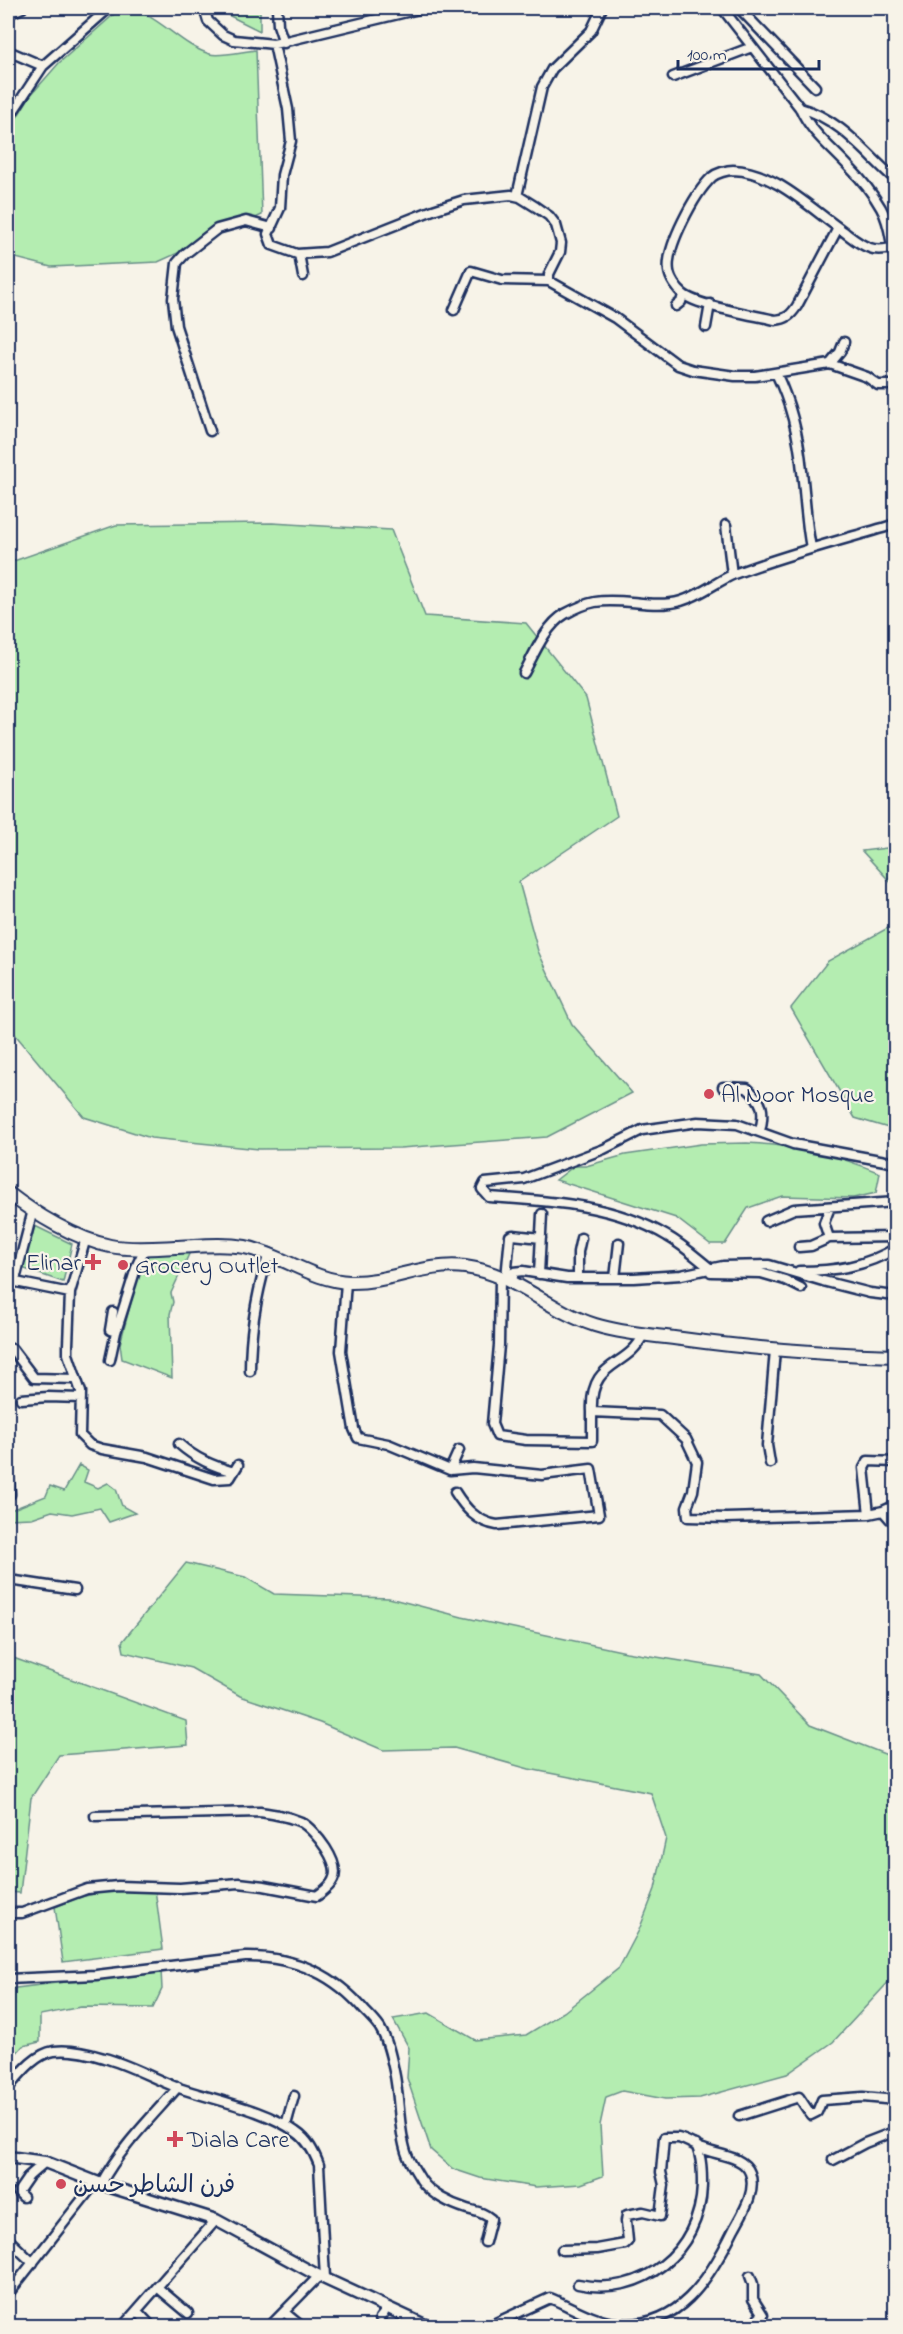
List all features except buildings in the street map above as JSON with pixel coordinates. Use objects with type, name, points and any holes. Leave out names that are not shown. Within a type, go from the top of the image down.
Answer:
[{"type":"main road","points":[[8,1193],[33,1210],[86,1239],[112,1246],[145,1248],[235,1246],[269,1254],[330,1279],[346,1282],[376,1281],[419,1265],[467,1267],[506,1279],[585,1321],[621,1332],[775,1350],[896,1356]]},
{"type":"street","points":[[8,14],[22,8]]},
{"type":"street","points":[[8,119],[43,66],[110,8]]},
{"type":"street","points":[[204,8],[208,21],[223,36],[234,40],[274,44],[423,8]]},
{"type":"street","points":[[277,8],[278,26],[284,43]]},
{"type":"street","points":[[517,196],[542,87],[552,69],[591,31],[602,8]]},
{"type":"street","points":[[722,8],[800,108],[806,121],[821,140],[856,174],[881,207],[888,221],[894,254],[869,248],[838,228],[800,197],[750,171],[729,170],[713,176],[685,216],[671,250],[668,270],[673,281],[683,295],[775,320],[784,319],[791,315],[838,228]]},
{"type":"street","points":[[739,8],[815,87]]},
{"type":"street","points":[[274,44],[288,109],[291,141],[282,175],[279,208],[268,234],[272,245],[299,254],[327,252],[464,200],[490,196],[517,196],[549,216],[559,232],[561,248],[549,274],[549,281]]},
{"type":"street","points":[[673,78],[752,47]]},
{"type":"street","points":[[8,51],[43,66]]},
{"type":"street","points":[[800,108],[809,110],[833,123],[854,139],[896,180]]},
{"type":"street","points":[[210,431],[176,326],[173,299],[177,263],[217,229],[246,221],[272,228]]},
{"type":"street","points":[[299,254],[303,276]]},
{"type":"street","points":[[454,310],[471,271],[502,280],[549,281],[615,318],[678,365],[701,372],[735,376],[776,373],[830,364],[867,377],[878,385],[896,385]]},
{"type":"street","points":[[676,306],[681,302],[683,295]]},
{"type":"street","points":[[706,327],[710,304]]},
{"type":"street","points":[[830,364],[840,352],[844,342]]},
{"type":"street","points":[[776,373],[788,402],[802,468],[806,521],[811,548]]},
{"type":"street","points":[[524,673],[535,651],[559,618],[576,609],[596,602],[681,601],[732,575],[811,548],[896,524]]},
{"type":"street","points":[[726,525],[732,575]]},
{"type":"street","points":[[723,1087],[747,1088],[759,1099],[764,1115],[760,1131]]},
{"type":"street","points":[[801,1287],[761,1273],[719,1273],[708,1270],[665,1235],[611,1212],[555,1202],[489,1197],[482,1189],[486,1183],[524,1179],[604,1149],[642,1130],[698,1122],[737,1124],[793,1144],[896,1163]]},
{"type":"street","points":[[766,1221],[795,1209],[896,1202]]},
{"type":"street","points":[[829,1238],[824,1223],[830,1207]]},
{"type":"street","points":[[9,1281],[16,1276],[33,1210]]},
{"type":"street","points":[[539,1274],[542,1214]]},
{"type":"street","points":[[541,1238],[510,1236],[492,1424],[497,1436],[526,1440],[592,1441],[594,1387],[598,1377],[638,1346],[643,1335]]},
{"type":"street","points":[[799,1247],[829,1238],[896,1237]]},
{"type":"street","points":[[578,1278],[578,1252],[581,1238]]},
{"type":"street","points":[[86,1239],[70,1293],[68,1345],[81,1398],[80,1435],[90,1445],[147,1457],[214,1479],[230,1478],[236,1468],[210,1465],[189,1453],[179,1444]]},
{"type":"street","points":[[615,1278],[619,1243]]},
{"type":"street","points":[[110,1360],[116,1332],[137,1265],[145,1248]]},
{"type":"street","points":[[792,1271],[836,1270],[869,1261],[896,1248]]},
{"type":"street","points":[[250,1371],[261,1278],[269,1254]]},
{"type":"street","points":[[506,1279],[514,1272],[578,1278],[615,1278],[666,1276],[723,1266],[769,1265],[870,1293],[896,1296]]},
{"type":"street","points":[[9,1281],[70,1293]]},
{"type":"street","points":[[346,1282],[341,1351],[354,1428],[358,1438],[388,1444],[450,1470],[473,1468],[542,1475],[591,1469],[599,1515],[497,1525],[487,1523],[464,1508],[455,1492]]},
{"type":"street","points":[[113,1312],[110,1330],[116,1332]]},
{"type":"street","points":[[12,1349],[34,1378],[75,1379]]},
{"type":"street","points":[[770,1463],[768,1445],[775,1350]]},
{"type":"street","points":[[21,1399],[81,1398]]},
{"type":"street","points":[[592,1412],[660,1415],[686,1439],[697,1462],[693,1491],[687,1507],[688,1516],[726,1518],[869,1514],[896,1505]]},
{"type":"street","points":[[450,1470],[459,1450]]},
{"type":"street","points":[[869,1514],[864,1468],[868,1461],[896,1462]]},
{"type":"street","points":[[8,1495],[9,1478]]},
{"type":"street","points":[[883,1511],[890,1519],[896,1521]]},
{"type":"street","points":[[8,1583],[15,1581],[75,1590]]},
{"type":"street","points":[[8,1913],[22,1913],[87,1889],[118,1886],[180,1888],[239,1884],[264,1886],[316,1896],[333,1880],[335,1873],[329,1853],[311,1830],[302,1823],[285,1816],[260,1812],[95,1816]]},
{"type":"street","points":[[8,1979],[96,1974],[246,1957],[263,1957],[302,1964],[316,1970],[338,1983],[379,2027],[394,2071],[409,2160],[430,2191],[467,2209],[484,2212],[491,2219],[486,2242]]},
{"type":"street","points":[[8,2088],[40,2057],[51,2052],[63,2051],[105,2058],[178,2087],[212,2097],[286,2125],[306,2140],[319,2165],[322,2277],[270,2326]]},
{"type":"street","points":[[8,2294],[137,2134],[178,2087]]},
{"type":"street","points":[[286,2125],[294,2096]]},
{"type":"street","points":[[739,2116],[799,2097],[812,2115],[822,2100],[863,2097],[896,2100]]},
{"type":"street","points":[[832,2160],[865,2143],[896,2131]]},
{"type":"street","points":[[489,2326],[550,2298],[615,2323],[639,2323],[664,2316],[696,2292],[727,2246],[747,2202],[752,2183],[750,2174],[742,2163],[679,2138],[664,2138],[661,2172],[664,2185],[660,2216],[643,2212],[627,2215],[628,2241],[625,2244],[597,2249],[562,2250]]},
{"type":"street","points":[[578,2284],[614,2286],[646,2277],[667,2262],[691,2230],[699,2205],[702,2177],[700,2153],[696,2145]]},
{"type":"street","points":[[8,2157],[45,2162],[99,2183],[216,2220],[322,2277],[427,2326]]},
{"type":"street","points":[[23,2197],[18,2192],[29,2176],[45,2162]]},
{"type":"street","points":[[123,2326],[216,2220]]},
{"type":"street","points":[[8,2238],[33,2263]]},
{"type":"street","points":[[749,2326],[763,2315],[753,2299],[753,2284],[750,2276]]},
{"type":"street","points":[[158,2287],[188,2313]]},
{"type":"street","points":[[380,2318],[384,2313],[384,2307]]},
{"type":"street","points":[[137,2311],[151,2326]]},
{"type":"street","points":[[284,2312],[301,2326]]},
{"type":"green space","points":[[121,8],[144,14],[187,43],[210,54],[256,50],[262,215],[158,262],[51,267],[8,256],[8,132],[30,96],[59,63]]},
{"type":"green space","points":[[214,8],[260,8],[260,31]]},
{"type":"green space","points":[[272,523],[391,530],[425,616],[526,623],[586,698],[617,816],[519,882],[538,951],[572,1024],[632,1093],[547,1137],[400,1148],[259,1149],[151,1138],[84,1117],[8,1026],[8,563],[116,525]]},
{"type":"green space","points":[[896,847],[895,887],[862,851]]},
{"type":"green space","points":[[895,924],[895,1130],[855,1118],[791,1008],[828,961]]},
{"type":"green space","points":[[747,1143],[798,1148],[863,1166],[880,1173],[876,1193],[853,1198],[782,1196],[748,1208],[725,1244],[710,1244],[676,1218],[556,1180],[574,1166],[586,1166],[625,1155],[701,1144]]},
{"type":"green space","points":[[35,1226],[72,1244],[63,1282],[22,1268]]},
{"type":"green space","points":[[190,1252],[171,1293],[173,1302],[170,1314],[172,1378],[122,1359],[120,1344],[141,1264],[146,1255]]},
{"type":"green space","points":[[79,1465],[88,1470],[84,1482],[98,1488],[108,1483],[116,1489],[122,1506],[135,1513],[109,1522],[100,1508],[72,1514],[52,1511],[32,1518],[8,1519],[8,1511],[46,1496],[50,1486],[64,1491]]},
{"type":"green space","points":[[186,1563],[245,1577],[274,1594],[389,1598],[462,1617],[626,1652],[761,1674],[810,1725],[895,1758],[895,1975],[833,2042],[787,2074],[700,2098],[665,2099],[622,2091],[606,2097],[600,2125],[603,2176],[581,2184],[536,2187],[480,2178],[453,2169],[431,2150],[407,2078],[409,2048],[393,2019],[429,2013],[475,2040],[526,2035],[564,2012],[619,1968],[639,1930],[655,1889],[666,1838],[651,1793],[529,1769],[454,1748],[383,1750],[320,1723],[240,1696],[191,1668],[124,1652],[122,1642]]},
{"type":"green space","points":[[8,1656],[186,1721],[188,1745],[59,1755],[31,1798],[20,1893],[8,1892]]},
{"type":"green space","points":[[123,1888],[155,1889],[163,1949],[63,1962],[55,1907],[80,1897]]},
{"type":"green space","points":[[161,1970],[162,1989],[153,2008],[81,2007],[40,2015],[40,2042],[23,2046],[8,2062],[8,1989]]},
{"type":"place","name":"Al Noor Mosque","points":[[709,1094]]},
{"type":"place","name":"Elinar","points":[[93,1262]]},
{"type":"place","name":"Grocery Outlet","points":[[123,1265]]},
{"type":"place","name":"Diala Care","points":[[175,2139]]},
{"type":"place","name":"فرن الشاطر حسن","points":[[61,2184]]}]
